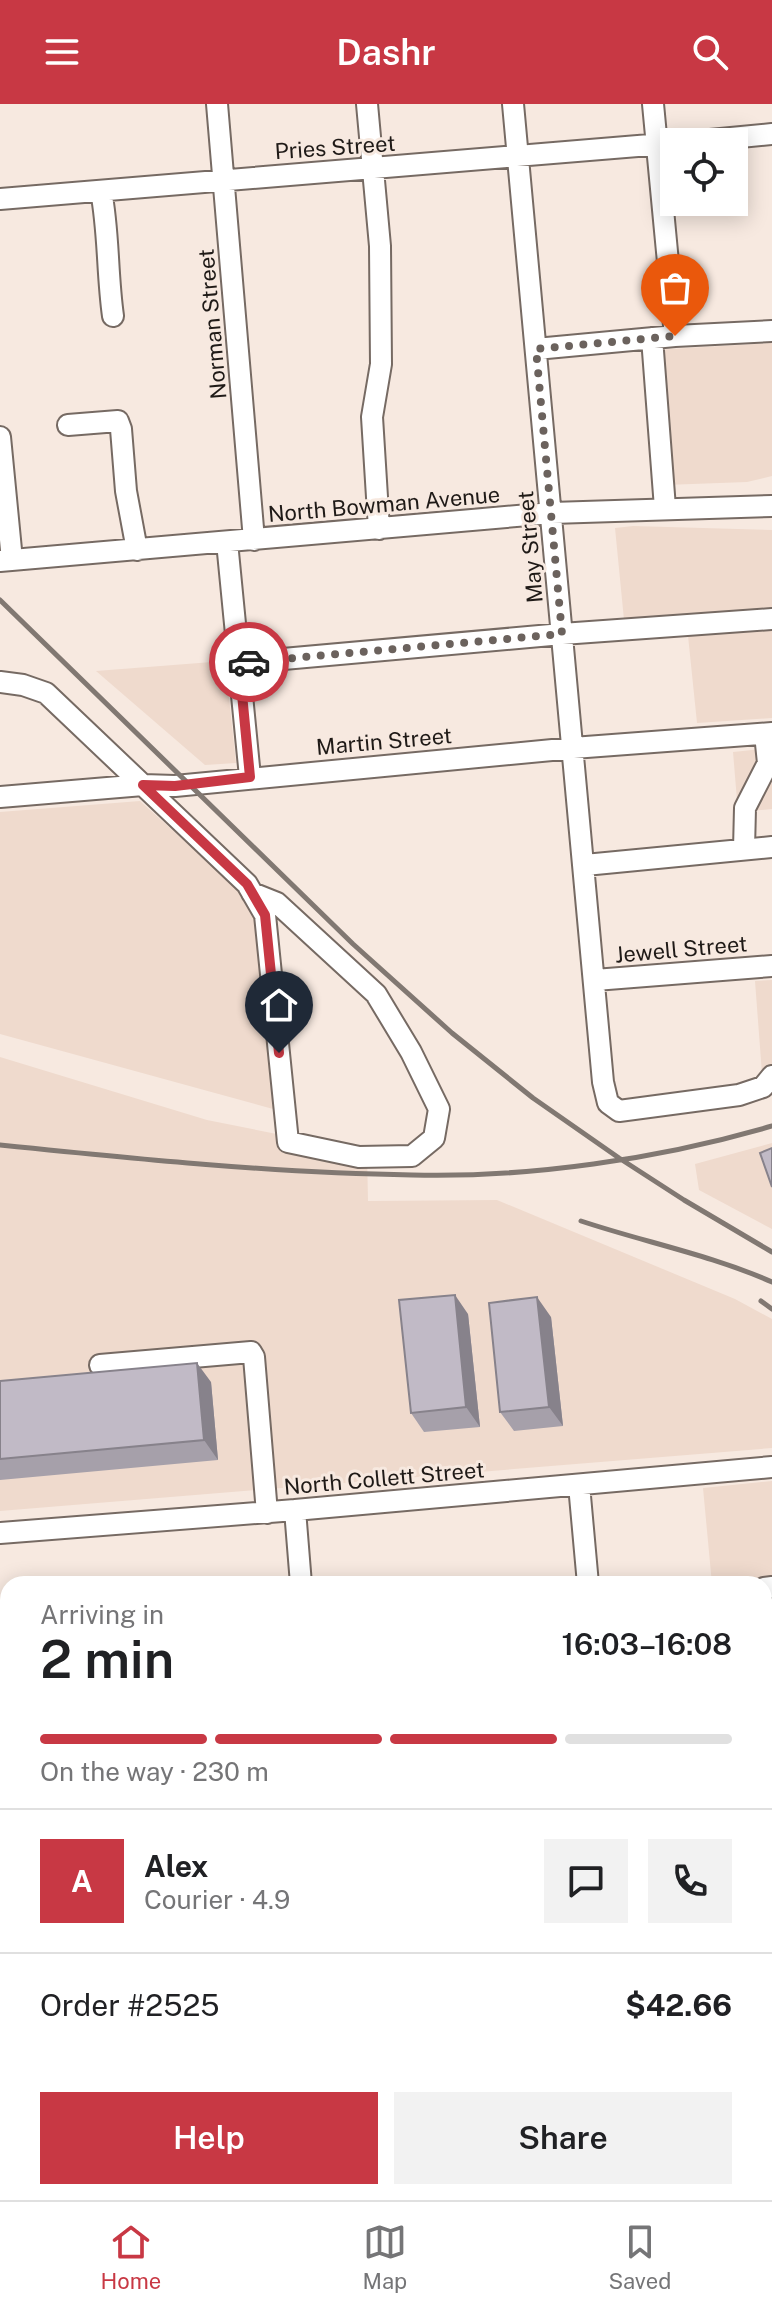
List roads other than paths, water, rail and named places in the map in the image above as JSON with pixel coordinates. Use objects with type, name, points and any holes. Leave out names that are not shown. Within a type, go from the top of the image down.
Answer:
[{"type":"street","name":"Norman Street","points":[[217,104],[254,540]]},
{"type":"street","points":[[367,104],[380,246],[381,364],[372,417],[379,529]]},
{"type":"street","name":"May Street","points":[[513,104],[603,1082],[608,1103],[619,1111],[739,1095],[763,1087],[772,1076]]},
{"type":"street","points":[[653,104],[660,128]]},
{"type":"street","points":[[748,136],[772,134]]},
{"type":"street","name":"Pries Street","points":[[0,199],[660,144]]},
{"type":"street","points":[[101,191],[107,219],[108,281],[113,316]]},
{"type":"street","points":[[669,216],[675,336]]},
{"type":"street","points":[[536,349],[772,331]]},
{"type":"street","points":[[652,338],[665,508]]},
{"type":"street","points":[[68,425],[118,421],[137,550]]},
{"type":"street","points":[[0,437],[6,560]]},
{"type":"street","name":"North Bowman Avenue","points":[[6,560],[552,513],[772,506]]},
{"type":"street","points":[[227,542],[250,777]]},
{"type":"street","points":[[239,663],[772,619]]},
{"type":"street","points":[[0,682],[23,685],[46,693],[247,884],[252,893],[265,915],[288,1142],[359,1157],[412,1156],[434,1138],[439,1109],[411,1052],[376,994],[277,903],[252,893]]},
{"type":"street","points":[[744,849],[745,808],[768,763],[769,734]]},
{"type":"street","name":"Martin Street","points":[[0,797],[143,785],[175,786],[573,748],[769,734]]},
{"type":"street","points":[[585,865],[772,847]]},
{"type":"street","name":"Jewell Street","points":[[595,980],[772,966]]},
{"type":"street","points":[[100,1365],[251,1352],[254,1357],[267,1513]]},
{"type":"street","name":"North Collett Street","points":[[0,1533],[267,1513],[772,1467]]},
{"type":"street","points":[[579,1485],[587,1576]]},
{"type":"street","points":[[295,1510],[300,1576]]},
{"type":"railway","points":[[0,600],[353,944],[452,1033],[533,1098],[619,1158],[772,1252]]},
{"type":"railway","points":[[0,1145],[258,1168],[456,1175],[594,1164],[685,1148],[772,1126]]},
{"type":"railway","points":[[581,1221],[701,1256],[772,1282]]},
{"type":"railway","points":[[761,1301],[772,1309]]}]
